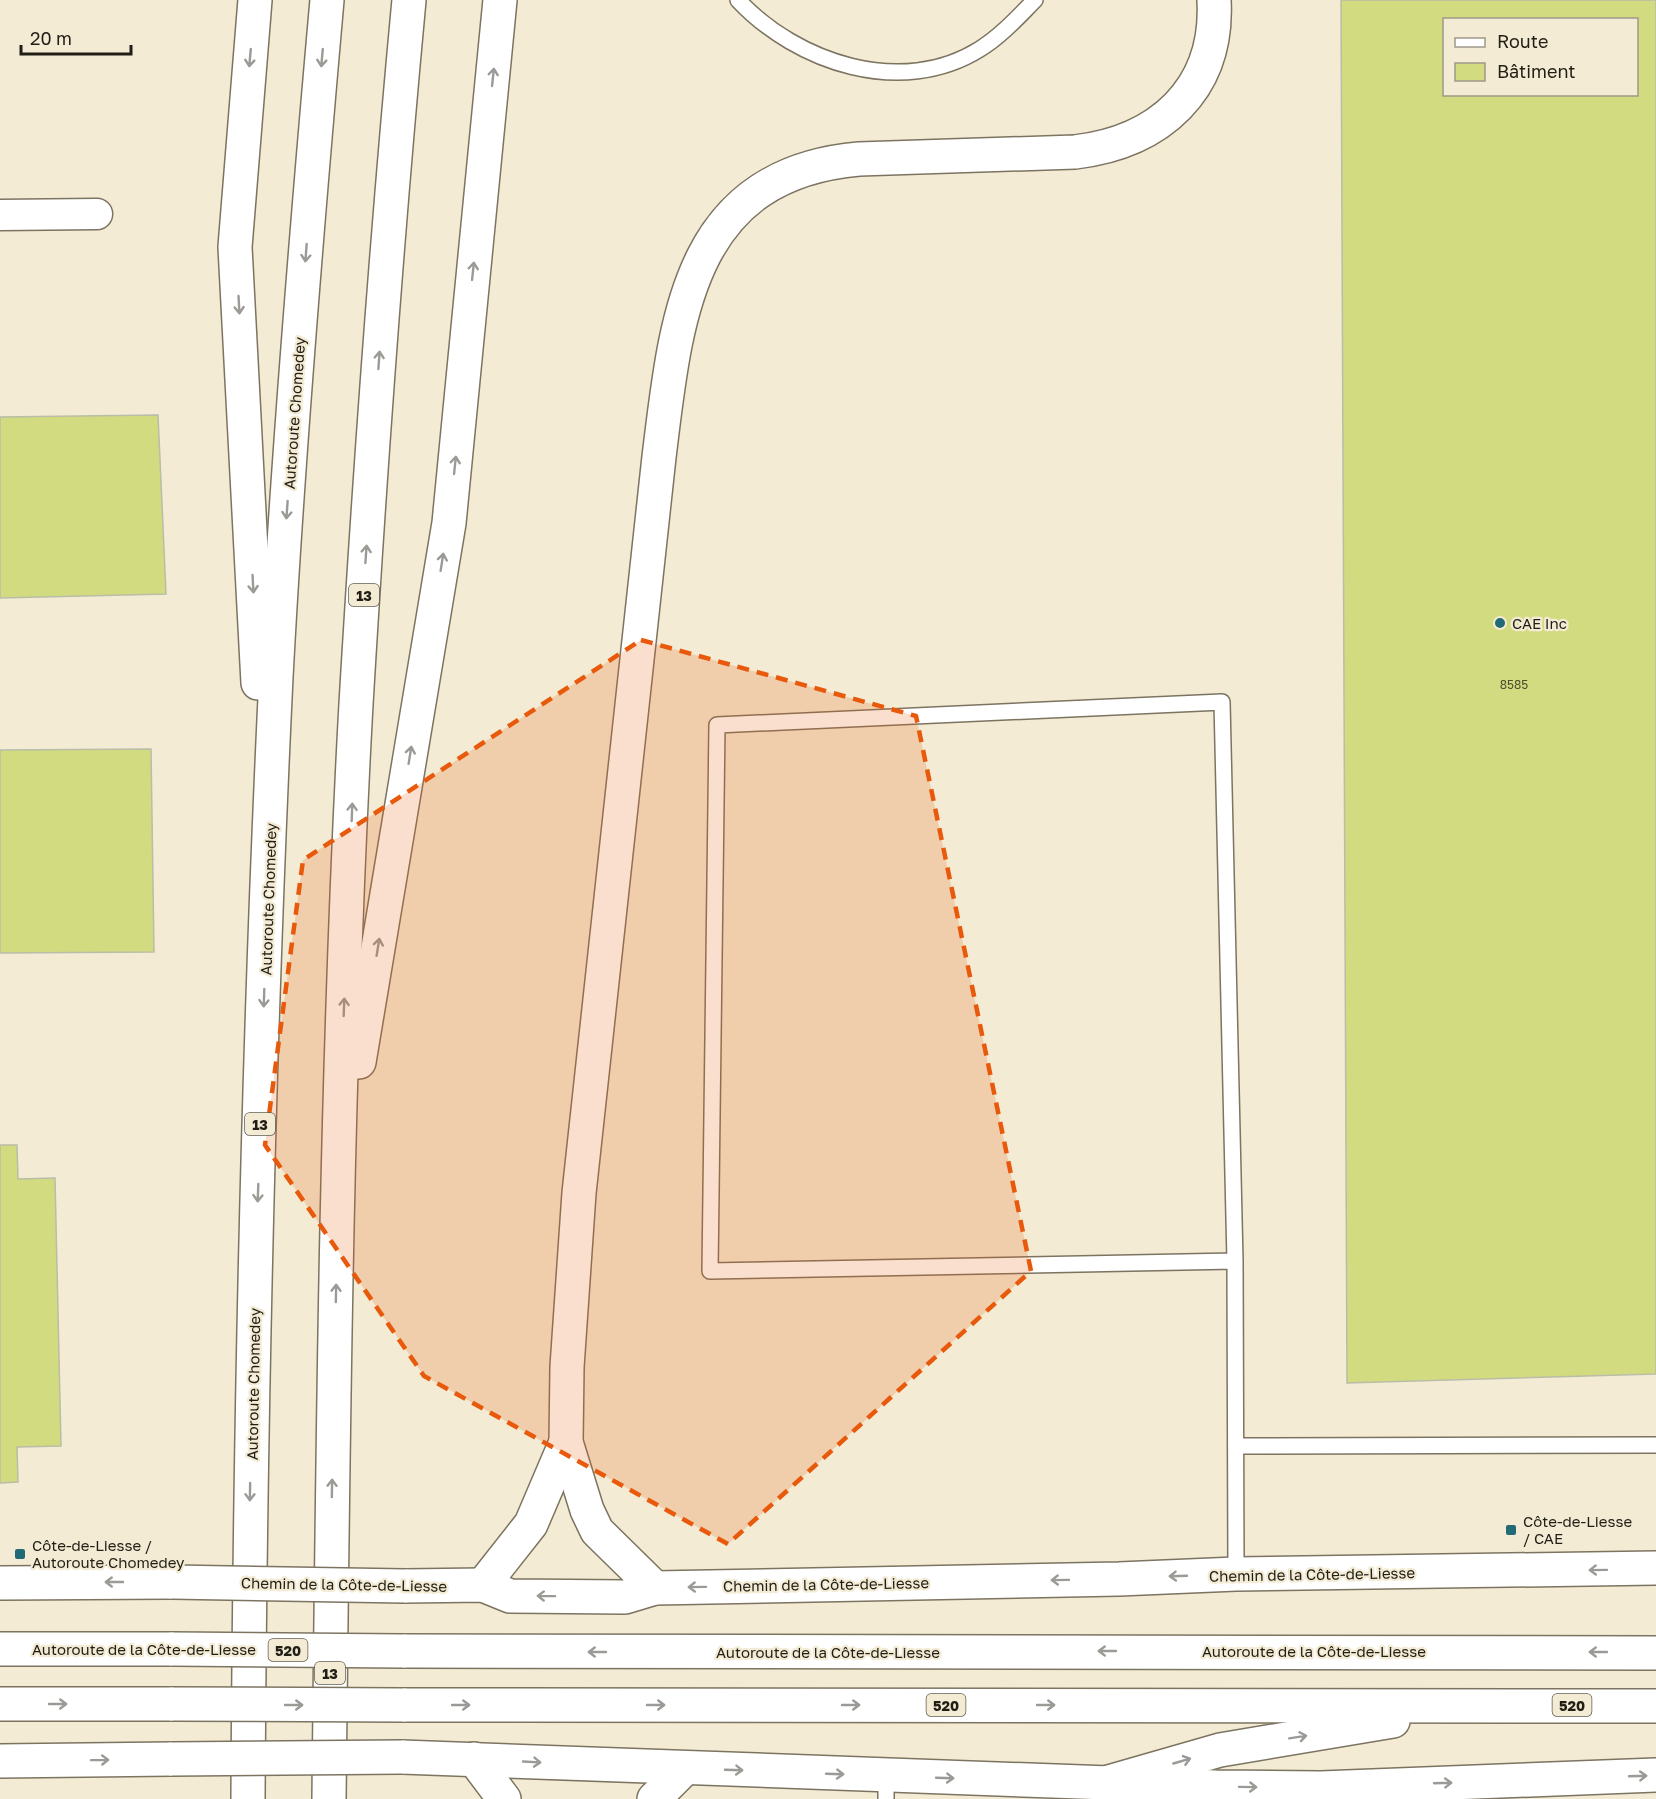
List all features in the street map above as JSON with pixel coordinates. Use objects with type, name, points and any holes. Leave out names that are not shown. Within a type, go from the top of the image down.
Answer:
[{"type":"main road","points":[[255,0],[236,247],[268,876]]},
{"type":"main road","name":"Autoroute Chomedey","points":[[248,1799],[252,1371],[268,876],[286,519],[327,0]]},
{"type":"main road","name":"13","points":[[328,1799],[338,1191],[356,708],[389,222],[409,0]]},
{"type":"main road","points":[[338,1191],[449,523],[500,0]]},
{"type":"main road","points":[[655,1588],[597,1531],[587,1510],[566,1442],[567,1367],[579,1193],[627,736],[673,352],[682,310],[692,279],[726,222],[748,200],[774,182],[802,169],[829,161],[859,159],[1075,152],[1103,148],[1129,140],[1155,125],[1179,106],[1195,85],[1208,58],[1213,34],[1214,0]]},
{"type":"main road","points":[[483,1585],[531,1524],[566,1442]]},
{"type":"main road","name":"Chemin de la Côte-de-Liesse","points":[[0,1583],[483,1585],[510,1596],[625,1597],[655,1588],[1119,1579],[1236,1574],[1656,1568]]},
{"type":"main road","name":"Autoroute de la Côte-de-Liesse","points":[[0,1649],[1656,1653]]},
{"type":"main road","name":"520","points":[[0,1704],[1656,1706]]},
{"type":"main road","points":[[1106,1783],[1220,1750],[1489,1705]]},
{"type":"main road","points":[[0,1761],[402,1757],[685,1768],[886,1788],[1106,1783],[1216,1793],[1656,1775]]},
{"type":"main road","points":[[474,1759],[504,1799]]},
{"type":"main road","points":[[654,1799],[685,1768]]},
{"type":"street","points":[[0,215],[97,214]]},
{"type":"lane","points":[[738,0],[772,31],[799,48],[852,68],[897,71],[929,68],[958,60],[981,49],[1035,0]]},
{"type":"lane","points":[[1235,1261],[710,1271],[717,725],[1222,702],[1235,1261],[1236,1574]]},
{"type":"lane","points":[[1236,1446],[1656,1445]]},
{"type":"highlighted area","points":[[641,640],[916,716],[1031,1271],[728,1544],[424,1376],[265,1145],[303,860]]},
{"type":"building","name":"CAE Inc","points":[[1341,0],[1656,0],[1656,1374],[1347,1383]]},
{"type":"building","points":[[158,415],[166,594],[0,598],[0,417]]},
{"type":"building","points":[[151,749],[154,952],[0,953],[0,750]]},
{"type":"building","points":[[0,1145],[17,1145],[18,1179],[55,1178],[61,1446],[17,1447],[18,1482],[0,1483]]},
{"type":"place","name":"CAE Inc","points":[[1500,623]]},
{"type":"place","name":"Côte-de-Liesse / CAE","points":[[1511,1530]]},
{"type":"place","name":"Côte-de-Liesse / Autoroute Chomedey","points":[[20,1554]]}]
